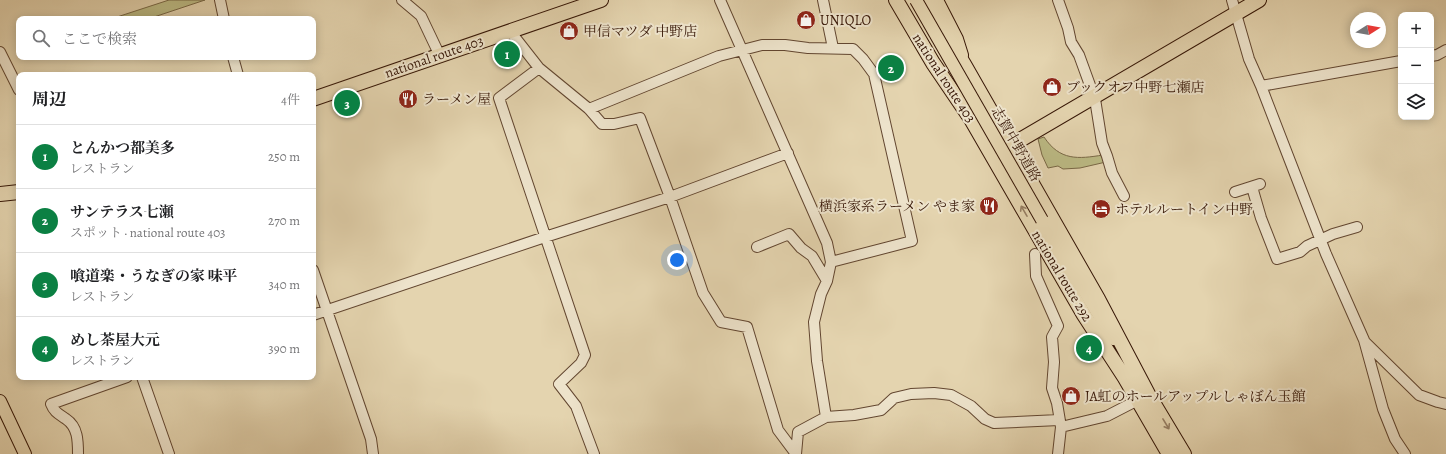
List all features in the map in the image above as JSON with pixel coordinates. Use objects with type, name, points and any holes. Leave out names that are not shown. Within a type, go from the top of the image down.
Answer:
[{"type":"highway","name":"national route 403","points":[[316,98],[601,0]]},
{"type":"highway","name":"national route 403","points":[[926,0],[1010,146]]},
{"type":"highway","points":[[992,156],[1094,96],[1234,7],[1259,0]]},
{"type":"highway","name":"national route 403","points":[[906,1],[932,63],[971,119],[992,156]]},
{"type":"highway","name":"national route 292","points":[[1010,146],[1098,299],[1169,454]]},
{"type":"highway","name":"national route 292","points":[[992,156],[1084,315],[1184,454]]},
{"type":"highway","points":[[0,194],[16,192]]},
{"type":"main road","points":[[937,0],[957,39],[965,66]]},
{"type":"main road","name":"志賀中野道路","points":[[906,1],[1042,220],[1143,397]]},
{"type":"main road","points":[[0,401],[25,454]]},
{"type":"street","points":[[220,0],[223,16]]},
{"type":"street","points":[[402,0],[421,16],[440,56]]},
{"type":"street","points":[[720,0],[827,243],[831,262],[828,282],[821,294],[814,322],[817,361],[826,417]]},
{"type":"street","points":[[822,0],[833,48]]},
{"type":"street","points":[[1058,0],[1072,42],[1079,55],[1094,96],[1102,143],[1108,156],[1112,173],[1124,196]]},
{"type":"street","points":[[1234,7],[1249,59],[1321,240],[1364,340],[1383,409],[1395,439],[1405,454]]},
{"type":"street","points":[[510,31],[539,68],[589,108],[602,124],[614,124],[640,118],[670,197],[702,293],[721,322],[747,327],[778,430],[796,454]]},
{"type":"street","points":[[589,108],[719,56],[762,45],[853,49],[863,59],[874,74],[912,240],[831,262]]},
{"type":"street","points":[[1434,56],[1446,50]]},
{"type":"street","points":[[0,52],[16,84]]},
{"type":"street","points":[[234,60],[237,72]]},
{"type":"street","points":[[1260,86],[1398,62]]},
{"type":"street","points":[[539,68],[499,98],[585,355],[581,363],[560,384],[576,406],[594,454]]},
{"type":"street","points":[[316,314],[545,237],[670,197],[788,153]]},
{"type":"street","points":[[1235,192],[1256,185],[1260,218],[1277,259],[1300,252],[1307,246],[1333,234],[1357,227]]},
{"type":"street","points":[[757,247],[789,234],[801,248],[812,256],[828,282]]},
{"type":"street","points":[[1035,254],[1036,276],[1058,326],[1052,337],[1054,362],[1052,388],[1057,403],[1060,424],[1058,454]]},
{"type":"street","points":[[316,279],[371,439],[373,454]]},
{"type":"street","points":[[1364,340],[1419,395],[1446,404]]},
{"type":"street","points":[[78,454],[76,430],[67,420],[54,411],[51,404],[119,380]]},
{"type":"street","points":[[143,380],[168,454]]},
{"type":"street","points":[[796,454],[798,432],[826,417],[854,415],[882,410],[894,398],[911,394],[934,393],[951,395],[971,406],[985,419],[994,423],[1060,424],[1107,416],[1143,397]]},
{"type":"shaded area","points":[[169,0],[205,0],[157,16],[120,16]]},
{"type":"shaded area","points":[[1044,137],[1050,145],[1063,154],[1078,157],[1103,155],[1106,162],[1080,168],[1063,169],[1058,166],[1048,168],[1042,155],[1038,139]]},
{"type":"place","name":"UNIQLO","points":[[806,20]]},
{"type":"place","name":"甲信マツダ 中野店","points":[[569,31]]},
{"type":"place","name":"とんかつ都美多","points":[[507,54]]},
{"type":"place","name":"サンテラス七瀬","points":[[891,68]]},
{"type":"place","name":"ブックオフ中野七瀬店","points":[[1052,87]]},
{"type":"place","name":"ラーメン屋","points":[[408,99]]},
{"type":"place","name":"喰道楽・うなぎの家 味平","points":[[347,103]]},
{"type":"place","name":"横浜家系ラーメン やま家","points":[[989,206]]},
{"type":"place","name":"ホテルルートイン中野","points":[[1101,209]]},
{"type":"place","name":"めし茶屋大元","points":[[1089,348]]},
{"type":"place","name":"JA虹のホールアップルしゃぼん玉館","points":[[1071,396]]}]
